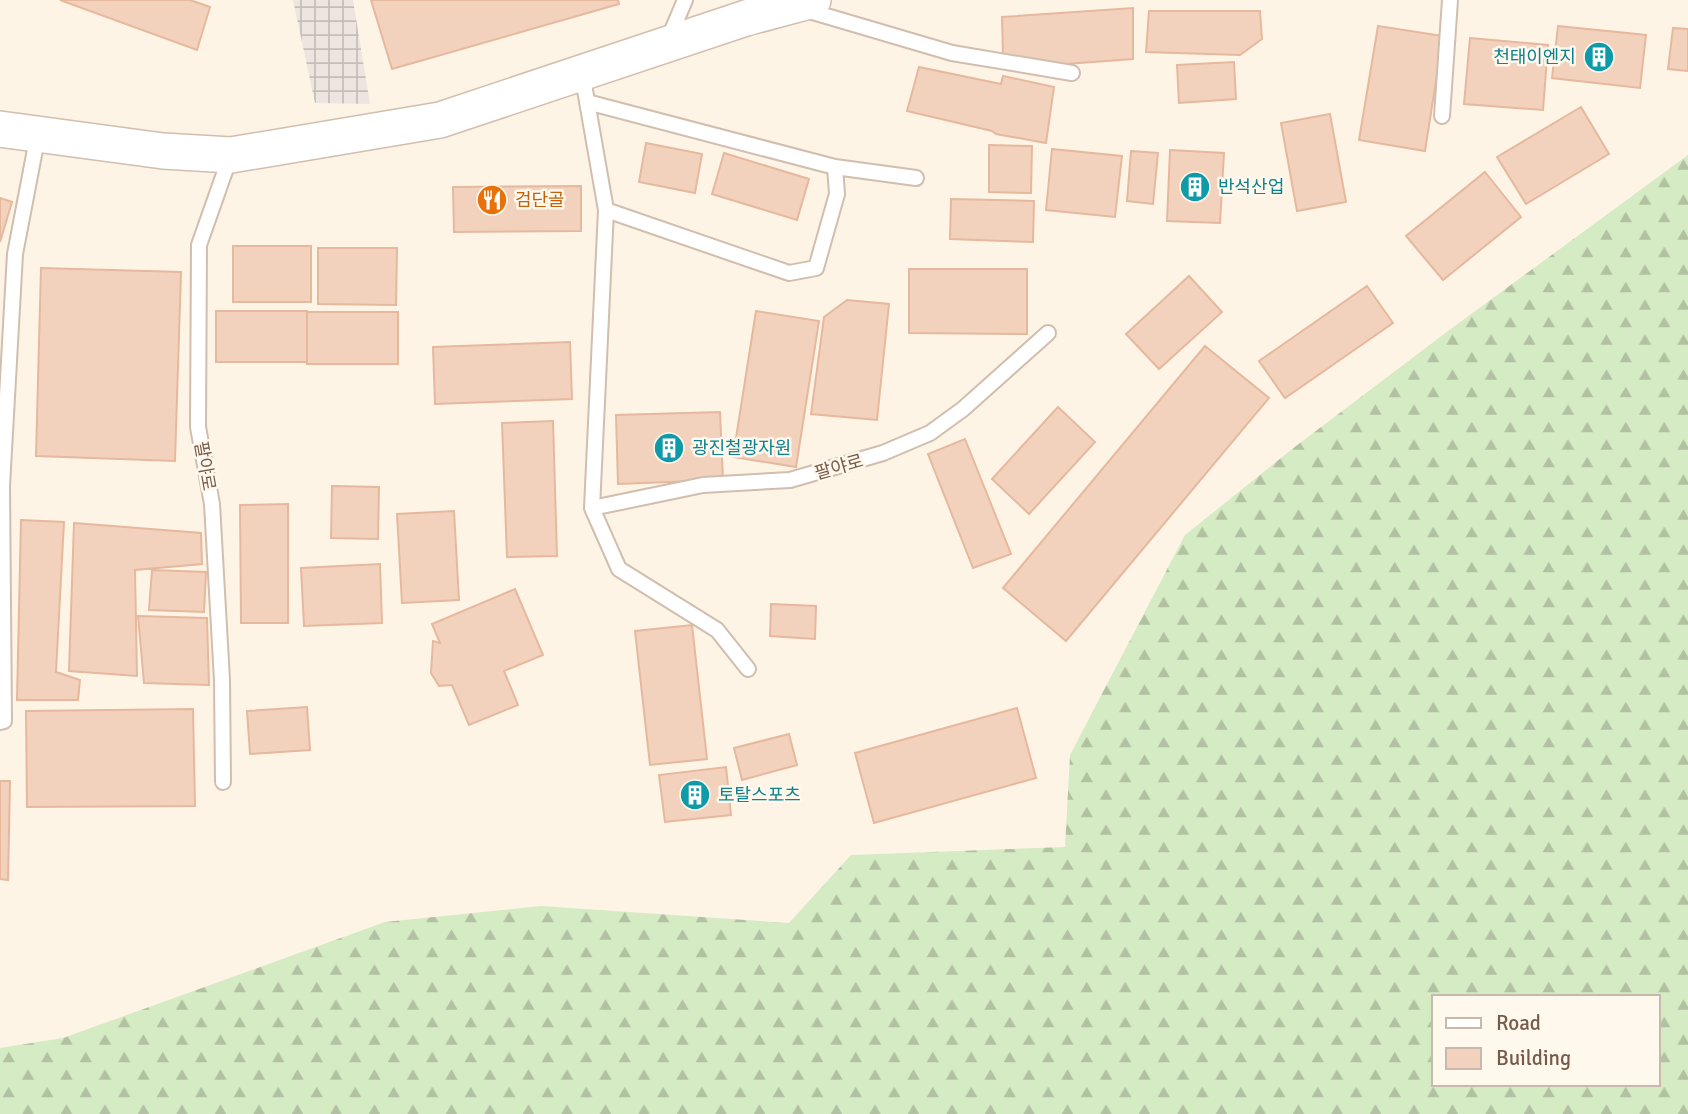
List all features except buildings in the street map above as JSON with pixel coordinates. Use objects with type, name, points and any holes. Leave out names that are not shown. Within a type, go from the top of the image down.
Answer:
[{"type":"street","points":[[0,129],[163,150],[231,155],[440,120],[584,88],[666,45],[802,3]]},
{"type":"lane","points":[[666,45],[685,0]]},
{"type":"lane","points":[[1442,116],[1450,0]]},
{"type":"lane","points":[[802,3],[952,53],[1072,73]]},
{"type":"lane","points":[[748,669],[717,630],[618,569],[592,508],[606,210],[584,88],[835,167],[916,178]]},
{"type":"lane","points":[[0,722],[4,721],[2,486],[15,254],[38,134]]},
{"type":"lane","name":"팔야로","points":[[223,782],[222,680],[212,504],[198,426],[199,245],[231,155]]},
{"type":"lane","points":[[606,210],[789,274],[816,268],[837,194],[835,167]]},
{"type":"lane","name":"팔야로","points":[[592,508],[703,485],[790,480],[883,453],[930,433],[962,409],[1048,334]]},
{"type":"shaded area","points":[[293,0],[353,0],[370,104],[315,103]]},
{"type":"green space","points":[[1688,155],[1688,1114],[0,1114],[0,1048],[63,1038],[385,922],[541,906],[789,923],[851,855],[1065,847],[1070,755],[1185,535],[1296,446]]},
{"type":"place","name":"천태이엔지","points":[[1599,57]]},
{"type":"place","name":"반석산업","points":[[1195,187]]},
{"type":"place","name":"검단골","points":[[492,200]]},
{"type":"place","name":"광진철광자원","points":[[669,448]]},
{"type":"place","name":"토탈스포츠","points":[[695,795]]}]
